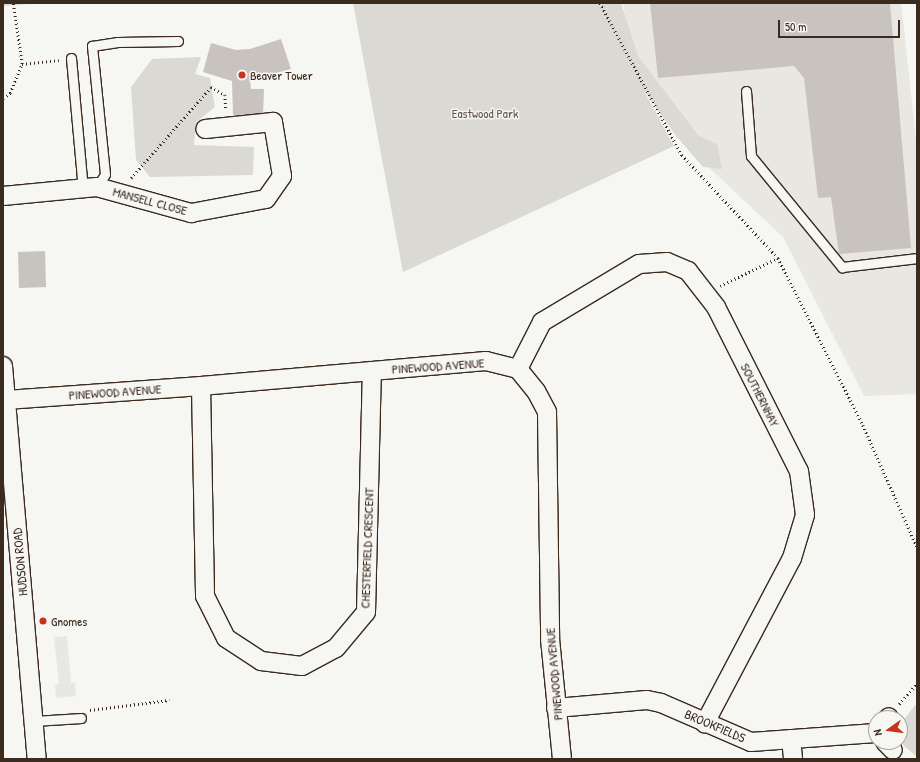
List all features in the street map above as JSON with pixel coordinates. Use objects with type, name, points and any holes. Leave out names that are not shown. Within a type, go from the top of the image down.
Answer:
[{"type":"street","name":"MANSELL CLOSE","points":[[3,196],[90,188],[118,193],[192,213],[266,199],[282,176],[273,122],[205,128]]},
{"type":"street","name":"SOUTHERNHAY","points":[[518,369],[542,322],[639,264],[667,262],[688,271],[707,292],[799,472],[805,515],[792,558],[705,723]]},
{"type":"street","name":"PINEWOOD AVENUE","points":[[6,400],[201,386],[486,361],[518,369],[536,391],[547,412],[550,639],[562,759]]},
{"type":"street","name":"HUDSON ROAD","points":[[3,366],[37,759]]},
{"type":"street","name":"CHESTERFIELD CRESCENT","points":[[201,386],[205,596],[226,638],[262,661],[302,666],[336,648],[366,612],[372,371]]},
{"type":"street","name":"BROOKFIELDS","points":[[556,708],[646,700],[661,703],[751,742],[868,734]]},
{"type":"street","points":[[791,739],[793,759]]},
{"type":"lane","points":[[90,188],[105,174],[92,46],[118,42],[178,41]]},
{"type":"lane","points":[[71,58],[90,188]]},
{"type":"lane","points":[[746,91],[752,156],[842,266],[917,258]]},
{"type":"lane","points":[[34,721],[80,718]]},
{"type":"path","points":[[3,98],[10,93],[22,64],[13,3]]},
{"type":"path","points":[[600,3],[679,149],[778,258],[863,425],[917,547]]},
{"type":"path","points":[[118,193],[211,87],[225,95],[228,127]]},
{"type":"path","points":[[674,146],[679,149]]},
{"type":"path","points":[[707,292],[778,258]]},
{"type":"path","points":[[895,710],[917,683]]},
{"type":"path","points":[[80,718],[80,711],[169,700]]},
{"type":"shaded area","points":[[623,3],[901,3],[917,148],[917,394],[864,396],[783,237],[700,159],[631,60]]},
{"type":"shaded area","points":[[67,636],[71,683],[75,683],[76,696],[56,698],[55,685],[59,684],[54,637]]},
{"type":"green space","points":[[3,3],[43,3],[3,6]]},
{"type":"green space","name":"Eastwood Park","points":[[353,3],[621,3],[638,56],[698,135],[717,144],[722,169],[703,167],[676,136],[643,89],[674,146],[403,272]]},
{"type":"green space","points":[[201,57],[195,74],[210,78],[215,107],[196,122],[194,145],[254,147],[253,175],[150,177],[136,160],[131,87],[152,59]]},
{"type":"green space","points":[[917,703],[917,757],[908,749],[908,714]]},
{"type":"building","points":[[650,3],[890,3],[911,248],[839,254],[831,197],[818,198],[804,78],[794,66],[658,78]]},
{"type":"building","name":"Beaver Tower","points":[[281,39],[291,69],[250,80],[251,89],[264,89],[263,114],[233,115],[232,81],[203,72],[211,43],[236,50],[250,49]]},
{"type":"building","points":[[45,251],[46,287],[19,288],[18,252]]},
{"type":"place","name":"Beaver Tower","points":[[242,75]]},
{"type":"place","name":"Gnomes","points":[[43,621]]}]
